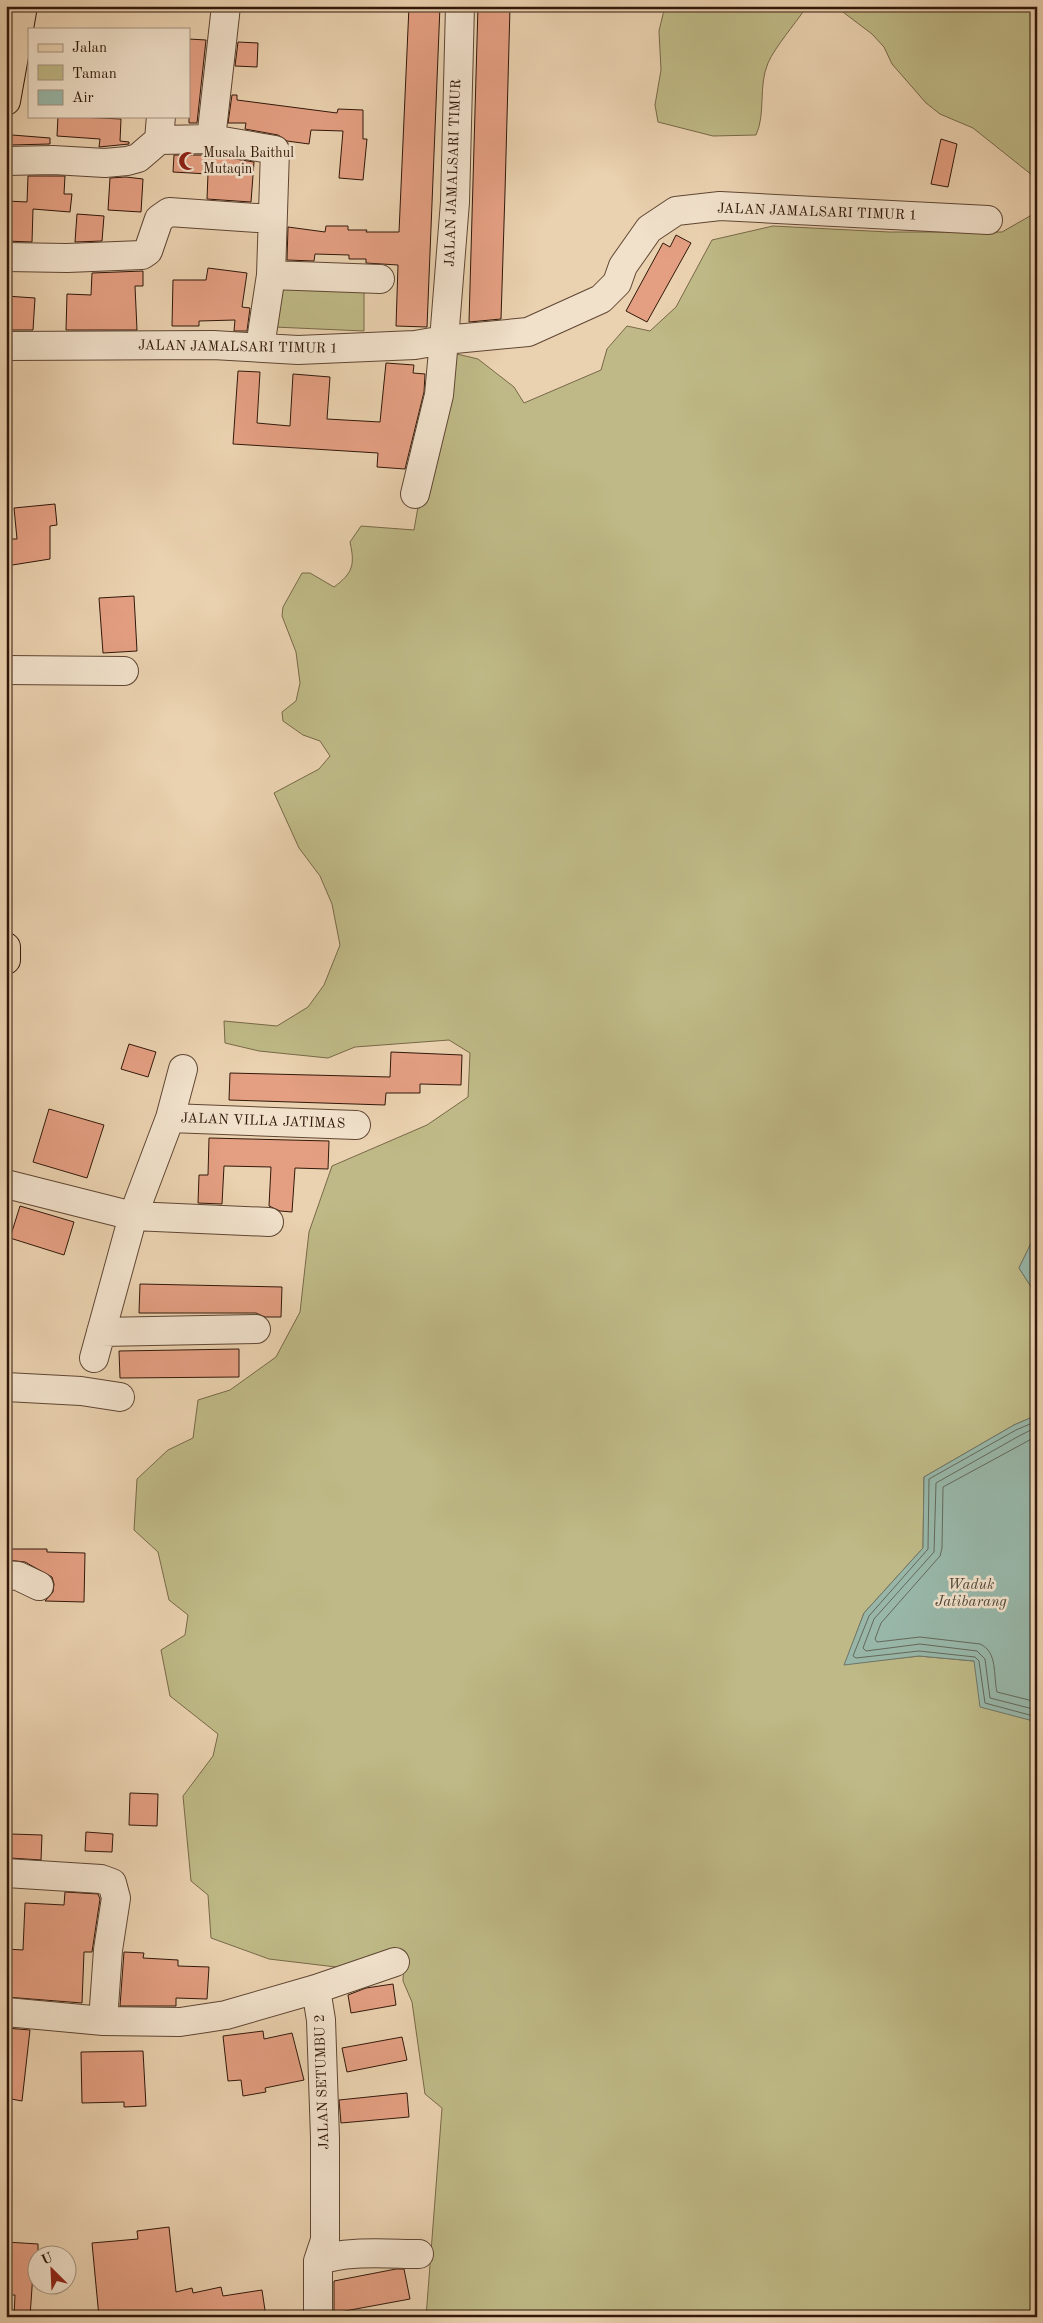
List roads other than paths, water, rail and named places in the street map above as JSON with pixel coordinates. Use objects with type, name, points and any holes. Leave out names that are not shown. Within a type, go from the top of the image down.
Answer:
[{"type":"main road","points":[[6,101],[22,6]]},
{"type":"main road","points":[[6,947],[6,960]]},
{"type":"street","points":[[211,140],[226,6]]},
{"type":"street","name":"JALAN JAMALSARI TIMUR","points":[[414,494],[438,395],[444,340],[455,202],[460,6]]},
{"type":"street","points":[[6,161],[53,160],[105,163],[127,161],[138,158],[160,128],[211,140],[275,150],[271,274],[260,347]]},
{"type":"street","name":"JALAN JAMALSARI TIMUR 1","points":[[6,346],[213,345],[318,350],[414,346],[444,340],[528,332],[601,299],[617,283],[623,266],[649,229],[676,211],[720,206],[988,220]]},
{"type":"street","points":[[6,258],[67,258],[142,254],[148,251],[159,219],[170,212],[272,219]]},
{"type":"street","points":[[271,274],[380,279]]},
{"type":"street","points":[[6,670],[124,671]]},
{"type":"street","name":"JALAN VILLA JATIMAS","points":[[94,1358],[133,1216],[170,1118],[183,1069]]},
{"type":"street","name":"JALAN VILLA JATIMAS","points":[[170,1118],[356,1125]]},
{"type":"street","points":[[6,1184],[133,1216],[269,1222]]},
{"type":"street","points":[[101,1332],[256,1329]]},
{"type":"street","points":[[6,1387],[81,1391],[120,1397]]},
{"type":"street","points":[[6,1575],[18,1576],[39,1586]]},
{"type":"street","points":[[6,1873],[101,1879],[112,1883],[116,1898],[108,1950],[104,2021]]},
{"type":"street","points":[[6,2012],[104,2021],[180,2022],[226,2015],[316,1989],[394,1962]]},
{"type":"street","name":"JALAN SETUMBU 2","points":[[316,1989],[321,2020],[325,2138],[325,2240],[320,2256],[318,2317]]},
{"type":"street","points":[[320,2256],[419,2254]]},
{"type":"water","points":[[1037,1231],[1037,1296],[1019,1268]]},
{"type":"water","name":"Waduk Jatibarang","points":[[1037,1415],[1037,1722],[980,1707],[974,1661],[919,1656],[844,1665],[864,1613],[923,1548],[924,1477],[1014,1425]]},
{"type":"place","name":"Musala Baithul Mutaqin","points":[[188,161]]}]
